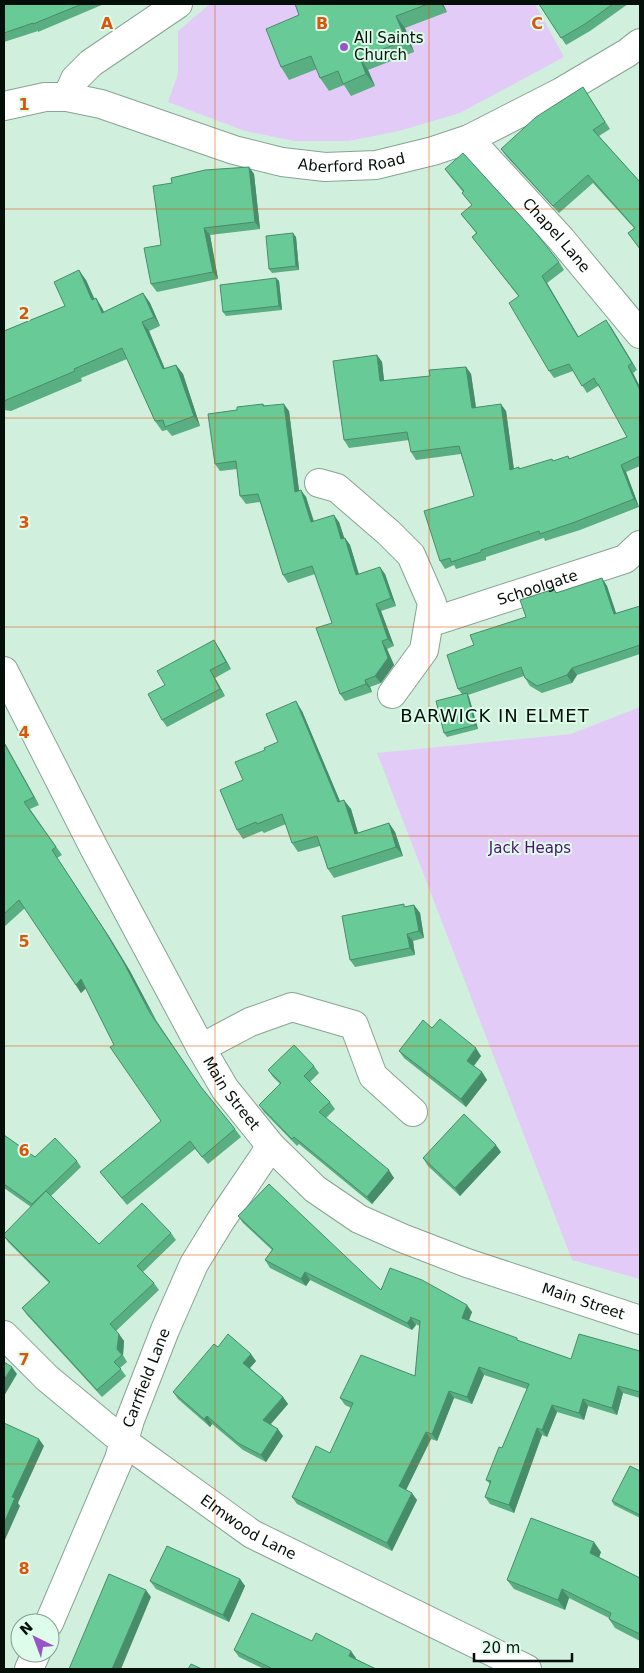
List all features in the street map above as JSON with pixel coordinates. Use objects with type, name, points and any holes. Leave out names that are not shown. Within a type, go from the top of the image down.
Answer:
[{"type":"street","points":[[4,106],[56,97],[91,63],[178,4]]},
{"type":"street","name":"Aberford Road","points":[[56,97],[101,104],[234,150],[282,162],[325,167],[376,165],[433,151],[469,139],[560,92],[627,53],[640,43]]},
{"type":"street","name":"Chapel Lane","points":[[469,139],[561,239],[640,334]]},
{"type":"street","points":[[313,479],[337,488],[389,533],[411,555],[432,603],[424,650],[392,694]]},
{"type":"street","name":"Schoolgate","points":[[429,623],[625,558],[640,544]]},
{"type":"street","name":"Main Street","points":[[4,671],[94,848],[201,1048],[225,1089],[272,1146],[316,1189],[359,1219],[467,1263],[638,1312]]},
{"type":"street","points":[[201,1048],[250,1022],[292,1007],[354,1024],[373,1076],[413,1112]]},
{"type":"street","name":"Carrfield Lane","points":[[53,1613],[116,1467],[123,1440],[165,1330],[194,1264],[221,1220],[272,1146]]},
{"type":"street","name":"Elmwood Lane","points":[[4,1335],[48,1378],[123,1440],[252,1534],[527,1669]]},
{"type":"green space","points":[[210,4],[535,4],[564,57],[460,113],[399,131],[348,141],[294,141],[245,131],[168,102],[178,74],[178,31]]},
{"type":"green space","name":"Jack Heaps","points":[[640,707],[640,1279],[572,1260],[377,753],[571,734]]},
{"type":"building","points":[[4,4],[82,4],[33,24],[4,33]]},
{"type":"building","name":"All Saints Church","points":[[295,4],[428,4],[396,16],[406,40],[360,58],[366,74],[343,84],[338,71],[320,78],[311,56],[281,67],[266,29],[299,15]]},
{"type":"building","points":[[539,4],[613,4],[561,38]]},
{"type":"building","points":[[583,87],[605,122],[593,130],[640,182],[640,249],[628,233],[635,228],[588,175],[553,206],[501,149],[536,117]]},
{"type":"building","points":[[463,153],[536,233],[559,262],[542,276],[578,337],[606,320],[632,363],[628,366],[640,390],[640,456],[621,465],[634,499],[575,522],[540,534],[539,531],[451,562],[450,558],[440,561],[424,511],[474,496],[459,446],[411,452],[407,432],[344,440],[333,361],[377,355],[380,381],[430,376],[429,370],[466,367],[472,408],[501,404],[510,470],[568,456],[569,459],[627,437],[594,378],[582,386],[569,364],[549,371],[509,303],[519,296],[472,237],[477,233],[461,214],[472,205],[462,193],[464,191],[445,169]]},
{"type":"building","points":[[249,167],[255,222],[204,228],[213,272],[151,284],[144,248],[161,245],[153,186],[172,183],[171,178],[205,170]]},
{"type":"building","points":[[293,233],[296,266],[269,269],[266,236]]},
{"type":"building","points":[[79,270],[92,300],[96,298],[102,313],[143,293],[154,317],[142,322],[163,369],[176,365],[194,416],[165,427],[163,420],[155,421],[122,348],[74,369],[75,371],[4,401],[4,331],[65,306],[54,282]]},
{"type":"building","points":[[276,278],[279,306],[223,312],[220,285]]},
{"type":"building","points":[[263,404],[263,406],[284,404],[295,492],[301,490],[311,522],[334,515],[341,539],[345,538],[356,575],[380,567],[391,598],[376,604],[388,639],[382,641],[388,658],[375,676],[365,680],[366,684],[340,694],[316,628],[332,623],[312,566],[283,575],[258,494],[240,496],[236,461],[215,464],[208,414],[237,410],[237,407]]},
{"type":"building","points":[[602,578],[614,614],[640,606],[640,645],[572,668],[567,675],[537,686],[525,678],[521,667],[458,689],[447,655],[474,645],[470,635],[526,617],[520,600],[554,589],[556,593]]},
{"type":"building","points":[[214,640],[226,662],[210,670],[220,689],[162,720],[148,694],[165,685],[157,671]]},
{"type":"building","points":[[467,693],[475,725],[444,733],[436,701]]},
{"type":"building","points":[[296,701],[338,802],[344,800],[355,834],[389,823],[396,847],[328,869],[317,836],[292,843],[282,814],[237,830],[220,790],[243,780],[235,762],[265,750],[264,748],[278,742],[266,714]]},
{"type":"building","points":[[4,743],[34,797],[24,802],[56,847],[52,850],[105,931],[150,1013],[201,1087],[235,1129],[202,1157],[190,1141],[122,1198],[100,1172],[161,1121],[110,1047],[114,1045],[81,979],[76,985],[19,900],[4,914]]},
{"type":"building","points":[[404,904],[404,907],[414,905],[419,931],[407,934],[410,948],[350,960],[342,916]]},
{"type":"building","points":[[440,1019],[476,1048],[467,1061],[482,1072],[461,1099],[399,1051],[423,1020],[432,1028]]},
{"type":"building","points":[[294,1045],[314,1066],[304,1076],[330,1102],[319,1112],[389,1170],[367,1197],[294,1137],[292,1139],[259,1105],[281,1083],[268,1070]]},
{"type":"building","points":[[464,1114],[496,1145],[455,1188],[423,1158]]},
{"type":"building","points":[[4,1135],[35,1157],[55,1138],[77,1161],[32,1204],[4,1184]]},
{"type":"building","points":[[269,1184],[381,1290],[390,1268],[422,1280],[467,1305],[462,1318],[571,1359],[579,1334],[640,1351],[640,1392],[618,1386],[612,1408],[583,1399],[579,1413],[552,1405],[542,1430],[537,1428],[509,1505],[485,1497],[491,1481],[486,1480],[499,1447],[502,1448],[529,1384],[479,1367],[467,1397],[449,1391],[432,1434],[426,1432],[399,1486],[412,1493],[387,1543],[292,1497],[316,1446],[330,1453],[353,1403],[340,1398],[361,1355],[415,1376],[420,1321],[410,1317],[407,1323],[305,1272],[301,1279],[265,1260],[273,1249],[238,1216]]},
{"type":"building","points":[[46,1191],[99,1244],[142,1203],[171,1233],[137,1266],[154,1283],[110,1324],[119,1334],[117,1349],[122,1355],[114,1362],[121,1369],[97,1390],[22,1308],[50,1282],[4,1234]]},
{"type":"building","points":[[228,1334],[251,1354],[243,1363],[283,1397],[263,1420],[278,1429],[261,1455],[238,1443],[207,1416],[204,1419],[173,1392],[214,1344],[218,1347]]},
{"type":"building","points":[[4,1362],[12,1367],[4,1380]]},
{"type":"building","points":[[4,1423],[39,1439],[12,1497],[15,1498],[4,1523]]},
{"type":"building","points":[[630,1466],[640,1471],[640,1515],[612,1501]]},
{"type":"building","points":[[531,1518],[594,1542],[590,1553],[640,1578],[640,1634],[609,1619],[611,1613],[562,1589],[558,1600],[507,1580]]},
{"type":"building","points":[[167,1546],[240,1579],[223,1615],[150,1581]]},
{"type":"building","points":[[109,1574],[146,1590],[112,1669],[69,1669]]},
{"type":"building","points":[[252,1613],[312,1641],[316,1633],[351,1651],[349,1656],[376,1669],[270,1669],[234,1650]]},
{"type":"building","points":[[191,1664],[202,1669],[188,1669]]},
{"type":"place","name":"All Saints Church","points":[[344,47]]},
{"type":"district","name":"BARWICK IN ELMET","points":[[495,715]]}]
